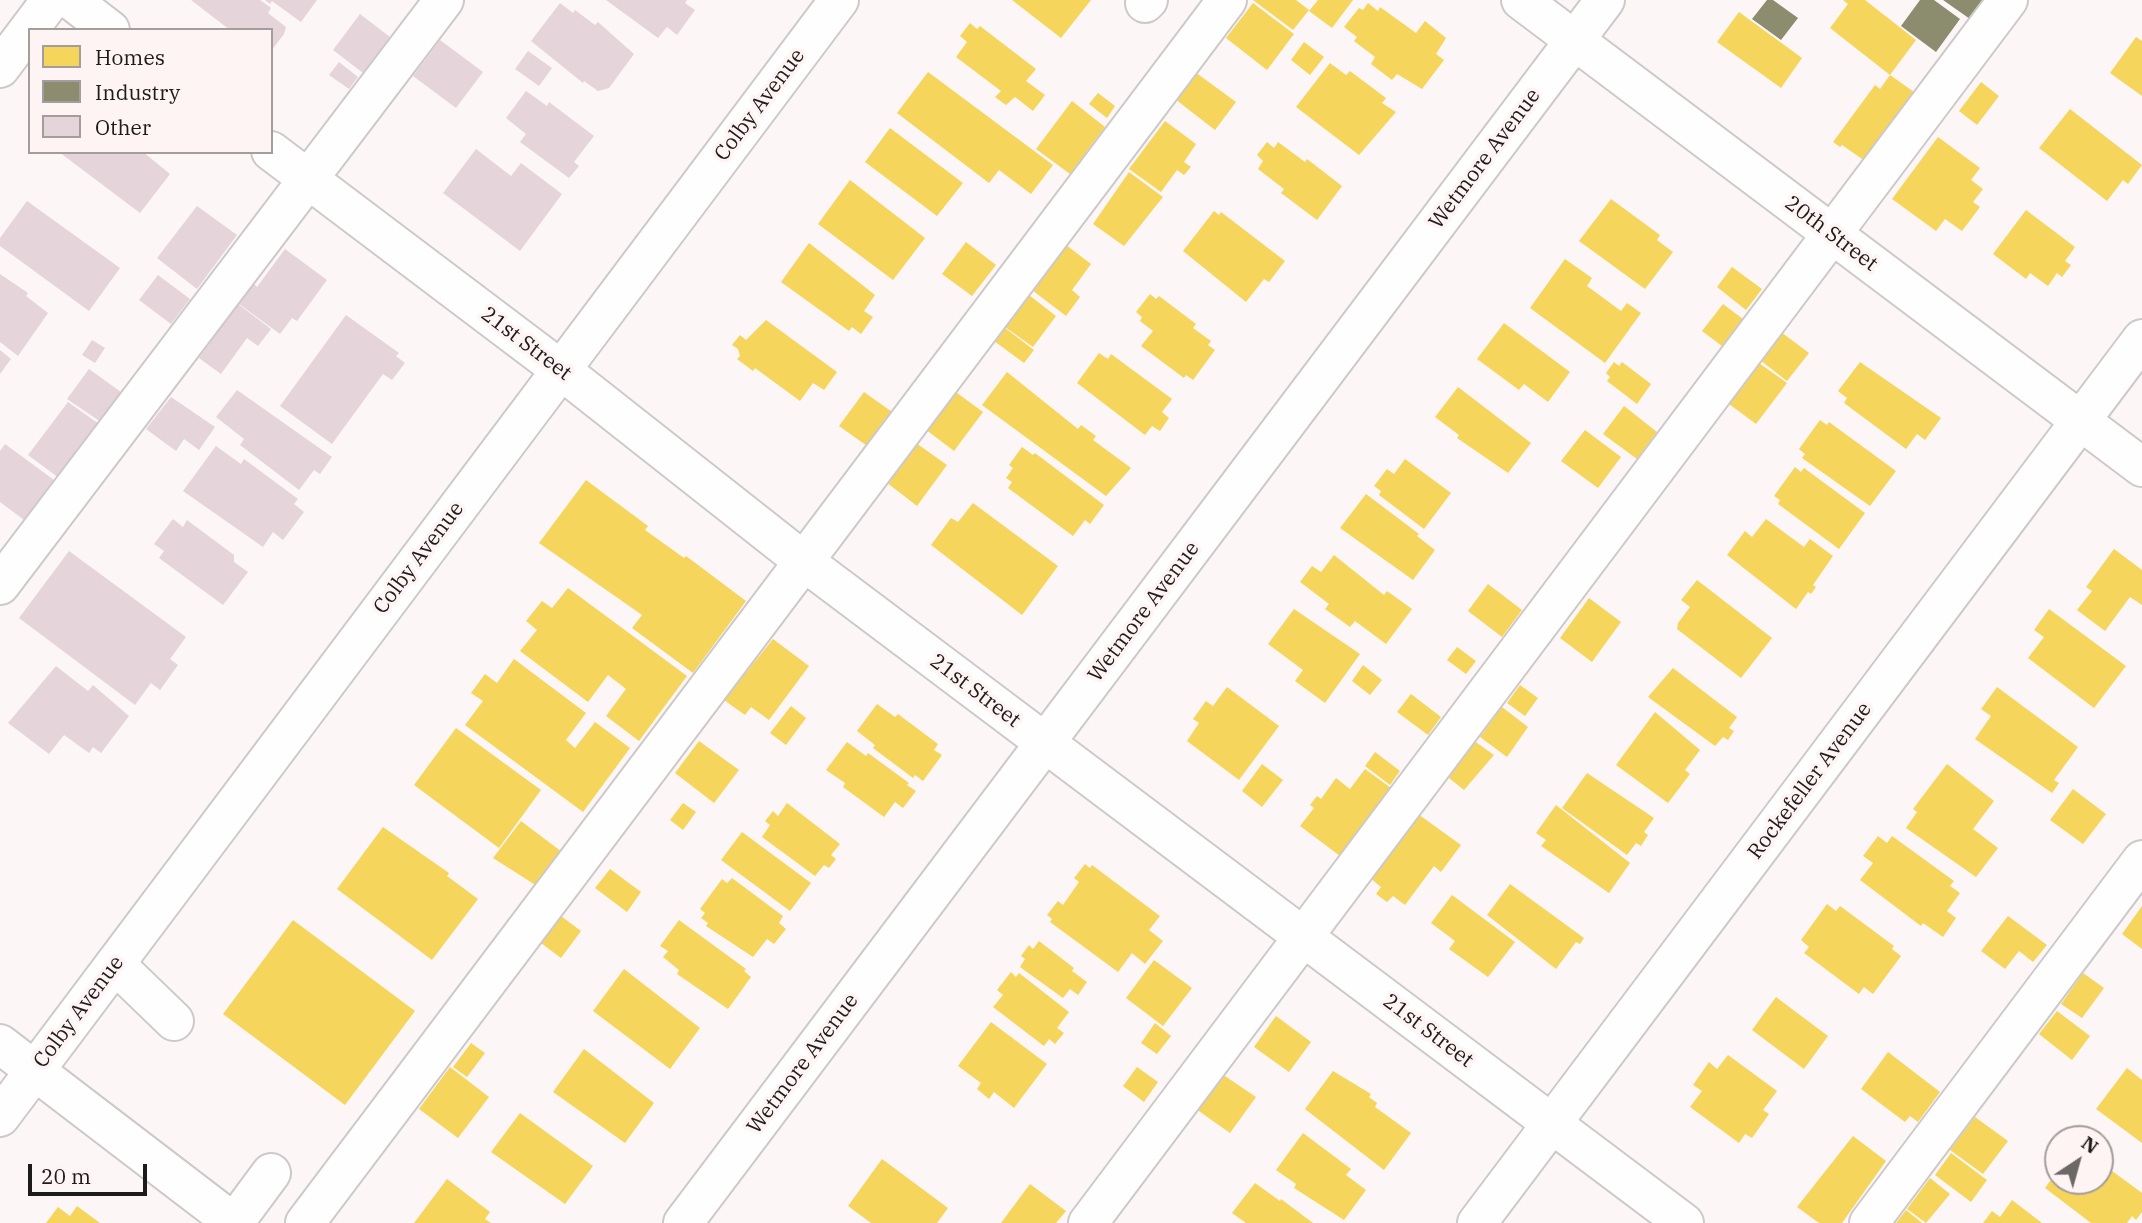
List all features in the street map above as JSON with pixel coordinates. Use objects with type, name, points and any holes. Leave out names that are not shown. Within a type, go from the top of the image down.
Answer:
[{"type":"street","points":[[30,28],[51,0]]},
{"type":"street","points":[[71,0],[107,28]]},
{"type":"street","points":[[0,585],[444,0]]},
{"type":"street","name":"Colby Avenue","points":[[0,1117],[839,0]]},
{"type":"street","points":[[305,1223],[1227,0]]},
{"type":"street","name":"20th Street","points":[[1521,0],[2142,467]]},
{"type":"street","name":"Wetmore Avenue","points":[[683,1223],[1605,0]]},
{"type":"street","points":[[1088,1223],[2008,0]]},
{"type":"street","points":[[0,68],[28,31]]},
{"type":"street","name":"21st Street","points":[[273,153],[561,370],[802,561],[1684,1223]]},
{"type":"street","name":"Rockefeller Avenue","points":[[1477,1223],[2142,339]]},
{"type":"street","points":[[1869,1223],[2142,860]]},
{"type":"street","points":[[115,964],[174,1021]]},
{"type":"street","points":[[0,1044],[234,1223],[271,1173]]},
{"type":"building: Homes","points":[[1012,0],[1091,0],[1061,38]]},
{"type":"building: Homes","points":[[1253,0],[1296,0],[1309,10],[1293,30]]},
{"type":"building: Homes","points":[[1318,0],[1353,0],[1332,28],[1309,11]]},
{"type":"building: Homes","points":[[1843,0],[1865,0],[1916,40],[1890,75],[1830,28],[1848,4]]},
{"type":"building: Homes","points":[[1253,3],[1294,34],[1267,70],[1226,38]]},
{"type":"building: Homes","points":[[1368,3],[1378,11],[1380,7],[1416,33],[1425,21],[1446,38],[1436,54],[1444,60],[1422,89],[1397,74],[1392,80],[1371,64],[1375,57],[1354,41],[1357,37],[1344,27],[1359,8],[1363,10]]},
{"type":"building: Homes","points":[[1739,12],[1802,58],[1781,88],[1717,42]]},
{"type":"building: Homes","points":[[970,23],[977,29],[980,26],[1036,69],[1026,81],[1045,95],[1033,111],[1015,97],[1006,105],[995,97],[1001,91],[956,57],[967,42],[960,36]]},
{"type":"building: Homes","points":[[2136,37],[2142,41],[2142,96],[2110,73]]},
{"type":"building: Homes","points":[[1304,42],[1324,57],[1310,75],[1291,60]]},
{"type":"building: Homes","points":[[1330,63],[1346,75],[1350,71],[1386,98],[1382,103],[1396,112],[1359,155],[1296,107]]},
{"type":"building: Homes","points":[[928,72],[1053,165],[1031,194],[999,170],[989,183],[897,113]]},
{"type":"building: Homes","points":[[1195,72],[1236,102],[1215,130],[1175,99]]},
{"type":"building: Homes","points":[[1890,75],[1914,92],[1865,161],[1833,142],[1875,85],[1880,89]]},
{"type":"building: Homes","points":[[1981,82],[1999,96],[1977,125],[1959,111]]},
{"type":"building: Homes","points":[[1098,93],[1115,106],[1107,118],[1089,104]]},
{"type":"building: Homes","points":[[1072,101],[1105,127],[1070,174],[1036,149]]},
{"type":"building: Homes","points":[[2070,109],[2142,165],[2128,184],[2123,180],[2107,201],[2039,148]]},
{"type":"building: Homes","points":[[1165,121],[1196,144],[1184,162],[1191,167],[1184,175],[1177,170],[1161,192],[1129,169]]},
{"type":"building: Homes","points":[[890,128],[963,183],[937,216],[865,162]]},
{"type":"building: Homes","points":[[1938,137],[1980,168],[1971,180],[1983,189],[1973,202],[1980,207],[1962,231],[1945,219],[1936,231],[1892,199]]},
{"type":"building: Homes","points":[[1267,142],[1274,148],[1278,142],[1305,162],[1307,159],[1342,186],[1317,220],[1281,193],[1284,189],[1258,169],[1263,161],[1257,155]]},
{"type":"building: Homes","points":[[1129,172],[1163,197],[1124,246],[1093,224]]},
{"type":"building: Homes","points":[[850,180],[925,238],[893,280],[818,224]]},
{"type":"building: Homes","points":[[1611,199],[1660,235],[1657,240],[1673,252],[1645,289],[1579,241]]},
{"type":"building: Homes","points":[[2026,210],[2075,247],[2065,261],[2071,265],[2062,277],[2057,273],[2048,286],[2030,273],[2026,279],[1993,254]]},
{"type":"building: Homes","points":[[1214,211],[1219,215],[1221,212],[1285,261],[1269,282],[1264,279],[1246,302],[1183,251]]},
{"type":"building: Homes","points":[[966,242],[996,265],[972,296],[942,274]]},
{"type":"building: Homes","points":[[809,243],[875,295],[864,311],[873,317],[861,334],[852,327],[849,331],[781,282]]},
{"type":"building: Homes","points":[[1066,245],[1091,264],[1072,290],[1080,297],[1066,316],[1032,290]]},
{"type":"building: Homes","points":[[1565,259],[1592,278],[1587,286],[1621,311],[1627,303],[1641,313],[1605,363],[1530,308]]},
{"type":"building: Homes","points":[[1732,267],[1762,289],[1746,310],[1717,287]]},
{"type":"building: Homes","points":[[1150,294],[1156,299],[1159,296],[1196,324],[1193,328],[1211,341],[1208,345],[1215,350],[1193,380],[1186,375],[1184,378],[1141,346],[1153,331],[1140,321],[1142,317],[1136,312]]},
{"type":"building: Homes","points":[[1029,295],[1056,316],[1033,347],[1005,327]]},
{"type":"building: Homes","points":[[1723,304],[1743,319],[1722,346],[1702,331]]},
{"type":"building: Homes","points":[[766,320],[837,372],[824,390],[813,383],[800,401],[755,368],[753,371],[737,359],[740,356],[738,349],[732,345],[740,335],[746,340]]},
{"type":"building: Homes","points":[[1504,323],[1570,372],[1548,402],[1524,384],[1519,390],[1477,359]]},
{"type":"building: Homes","points":[[1005,328],[1034,350],[1024,363],[994,341]]},
{"type":"building: Homes","points":[[1781,332],[1809,353],[1787,381],[1760,360]]},
{"type":"building: Homes","points":[[1099,353],[1108,359],[1111,354],[1172,399],[1162,412],[1169,418],[1160,431],[1152,426],[1145,435],[1077,383]]},
{"type":"building: Homes","points":[[1614,362],[1619,366],[1622,362],[1651,384],[1637,404],[1607,381],[1610,377],[1606,373]]},
{"type":"building: Homes","points":[[1860,362],[1941,418],[1925,440],[1917,434],[1906,449],[1844,403],[1847,398],[1838,391]]},
{"type":"building: Homes","points":[[1759,363],[1787,383],[1756,424],[1729,404]]},
{"type":"building: Homes","points":[[1007,372],[1078,429],[1081,425],[1096,436],[1093,440],[1131,468],[1106,496],[982,405]]},
{"type":"building: Homes","points":[[1458,387],[1531,443],[1508,473],[1457,438],[1459,435],[1435,417]]},
{"type":"building: Homes","points":[[953,390],[983,412],[954,451],[925,429]]},
{"type":"building: Homes","points":[[864,392],[895,414],[870,448],[839,426]]},
{"type":"building: Homes","points":[[1624,406],[1657,432],[1637,459],[1603,434]]},
{"type":"building: Homes","points":[[1820,420],[1827,425],[1829,422],[1896,471],[1870,506],[1802,458],[1805,454],[1799,449]]},
{"type":"building: Homes","points":[[1585,430],[1621,457],[1598,488],[1561,461]]},
{"type":"building: Homes","points":[[916,443],[947,465],[917,506],[886,482]]},
{"type":"building: Homes","points":[[1022,447],[1033,455],[1035,453],[1104,505],[1090,524],[1085,520],[1073,536],[1008,488],[1012,482],[1006,478],[1013,468],[1009,465]]},
{"type":"building: Homes","points":[[1405,459],[1451,493],[1424,529],[1379,495],[1381,491],[1374,486],[1387,469],[1394,474]]},
{"type":"building: Homes","points":[[1795,467],[1801,472],[1804,468],[1865,513],[1839,549],[1778,504],[1780,500],[1774,496]]},
{"type":"building: Homes","points":[[586,480],[648,526],[645,530],[684,558],[686,556],[746,601],[693,673],[632,628],[642,615],[539,543]]},
{"type":"building: Homes","points":[[1366,494],[1419,534],[1417,536],[1435,550],[1413,580],[1340,528]]},
{"type":"building: Homes","points":[[973,503],[1058,566],[1022,615],[931,545],[951,518],[958,522]]},
{"type":"building: Homes","points":[[1766,519],[1804,547],[1810,539],[1833,556],[1813,585],[1816,587],[1811,594],[1808,592],[1796,609],[1727,555],[1745,531],[1752,537]]},
{"type":"building: Homes","points":[[2114,549],[2142,570],[2142,605],[2130,597],[2105,631],[2077,610],[2092,591],[2086,587]]},
{"type":"building: Homes","points":[[1334,555],[1384,595],[1387,591],[1412,609],[1386,644],[1355,621],[1350,627],[1325,609],[1329,604],[1300,582],[1312,566],[1321,572]]},
{"type":"building: Homes","points":[[1697,580],[1772,638],[1741,678],[1677,629],[1678,623],[1690,607],[1681,600]]},
{"type":"building: Homes","points":[[1488,584],[1522,610],[1502,637],[1468,611]]},
{"type":"building: Homes","points":[[568,588],[687,676],[639,741],[606,716],[626,689],[608,675],[588,702],[520,651],[537,630],[526,621],[542,601],[552,608]]},
{"type":"building: Homes","points":[[1589,598],[1621,622],[1592,662],[1560,638]]},
{"type":"building: Homes","points":[[1294,609],[1360,654],[1325,703],[1295,681],[1303,670],[1268,644]]},
{"type":"building: Homes","points":[[2049,609],[2126,666],[2094,708],[2028,658],[2044,637],[2034,630]]},
{"type":"building: Homes","points":[[773,639],[809,666],[769,720],[751,707],[745,715],[724,700]]},
{"type":"building: Homes","points":[[1457,647],[1476,661],[1466,674],[1447,660]]},
{"type":"building: Homes","points":[[514,659],[586,713],[566,740],[575,748],[595,722],[630,748],[583,812],[465,725],[483,701],[471,693],[485,674],[497,683]]},
{"type":"building: Homes","points":[[1363,665],[1382,680],[1370,695],[1352,681]]},
{"type":"building: Homes","points":[[1673,668],[1737,717],[1729,728],[1734,731],[1728,740],[1723,737],[1715,746],[1648,697]]},
{"type":"building: Homes","points":[[1520,685],[1538,698],[1525,716],[1507,703]]},
{"type":"building: Homes","points":[[1227,687],[1279,726],[1239,780],[1187,741],[1199,723],[1193,719],[1206,701],[1213,706]]},
{"type":"building: Homes","points":[[1997,687],[2078,747],[2054,780],[2059,783],[2052,793],[1975,739],[1991,716],[1981,709]]},
{"type":"building: Homes","points":[[1411,694],[1441,717],[1428,735],[1397,712]]},
{"type":"building: Homes","points":[[877,704],[895,717],[898,714],[938,744],[934,750],[942,755],[923,781],[915,775],[913,778],[873,748],[875,745],[857,731]]},
{"type":"building: Homes","points":[[791,706],[806,718],[786,745],[770,733]]},
{"type":"building: Homes","points":[[1502,707],[1528,727],[1507,757],[1480,737]]},
{"type":"building: Homes","points":[[1655,712],[1700,750],[1685,770],[1690,774],[1668,803],[1616,765]]},
{"type":"building: Homes","points":[[456,728],[541,790],[499,848],[414,785]]},
{"type":"building: Homes","points":[[1473,740],[1494,755],[1464,790],[1449,778]]},
{"type":"building: Homes","points":[[699,741],[739,770],[714,803],[675,773]]},
{"type":"building: Homes","points":[[847,742],[866,756],[868,753],[916,791],[903,808],[895,802],[884,817],[843,787],[845,783],[826,770]]},
{"type":"building: Homes","points":[[1375,752],[1400,771],[1390,785],[1365,766]]},
{"type":"building: Homes","points":[[1262,764],[1283,780],[1262,807],[1242,791]]},
{"type":"building: Homes","points":[[1947,764],[1994,801],[1973,829],[1998,848],[1976,877],[1906,828],[1917,812],[1913,809]]},
{"type":"building: Homes","points":[[1365,769],[1391,788],[1340,856],[1300,826],[1314,808],[1310,805],[1317,796],[1321,799],[1336,778],[1350,789]]},
{"type":"building: Homes","points":[[1587,773],[1654,818],[1644,832],[1648,835],[1641,846],[1636,843],[1627,855],[1562,808]]},
{"type":"building: Homes","points":[[2073,789],[2106,814],[2083,844],[2050,820]]},
{"type":"building: Homes","points":[[683,803],[696,812],[683,830],[670,820]]},
{"type":"building: Homes","points":[[787,803],[840,844],[831,855],[836,859],[829,868],[824,865],[815,876],[762,837],[770,825],[765,821],[773,811],[778,816]]},
{"type":"building: Homes","points":[[1556,805],[1630,863],[1609,893],[1541,846],[1546,840],[1536,833]]},
{"type":"building: Homes","points":[[1418,814],[1461,845],[1441,872],[1434,866],[1405,905],[1393,896],[1387,902],[1376,894],[1381,887],[1370,878]]},
{"type":"building: Homes","points":[[521,821],[562,852],[537,886],[493,858]]},
{"type":"building: Homes","points":[[383,827],[449,873],[447,876],[478,899],[432,960],[337,889]]},
{"type":"building: Homes","points":[[742,832],[811,883],[790,911],[721,860]]},
{"type":"building: Homes","points":[[1878,836],[1887,843],[1892,836],[1954,881],[1950,886],[1960,893],[1947,911],[1956,918],[1943,937],[1923,923],[1921,926],[1860,880],[1873,863],[1863,856]]},
{"type":"building: Homes","points":[[1085,864],[1090,868],[1092,865],[1160,916],[1149,930],[1163,941],[1145,964],[1132,953],[1118,972],[1050,922],[1052,919],[1047,915],[1058,901],[1063,905],[1079,882],[1074,878]]},
{"type":"building: Homes","points":[[610,869],[641,892],[627,912],[595,888]]},
{"type":"building: Homes","points":[[732,878],[783,916],[779,923],[786,929],[774,944],[767,939],[753,957],[706,926],[708,923],[701,918],[705,913],[700,909],[722,879],[727,883]]},
{"type":"building: Homes","points":[[1510,884],[1584,938],[1580,944],[1576,942],[1556,969],[1487,915]]},
{"type":"building: Homes","points":[[1452,895],[1515,942],[1488,977],[1449,949],[1455,941],[1431,923]]},
{"type":"building: Homes","points":[[1827,904],[1836,911],[1840,906],[1894,946],[1892,949],[1901,956],[1873,994],[1864,987],[1859,994],[1804,953],[1809,947],[1801,940]]},
{"type":"building: Homes","points":[[2142,906],[2142,949],[2122,934]]},
{"type":"building: Homes","points":[[561,916],[581,931],[561,958],[541,943]]},
{"type":"building: Homes","points":[[2008,916],[2047,945],[2033,962],[2019,951],[2005,969],[1981,951]]},
{"type":"building: Homes","points":[[293,920],[415,1011],[345,1105],[223,1014]]},
{"type":"building: Homes","points":[[679,920],[746,969],[744,971],[751,977],[728,1009],[677,974],[679,970],[663,957],[668,951],[660,946]]},
{"type":"building: Homes","points":[[1039,941],[1074,968],[1072,971],[1087,982],[1078,995],[1070,989],[1063,998],[1020,967],[1025,959],[1021,956],[1029,945],[1033,949]]},
{"type":"building: Homes","points":[[1154,960],[1192,988],[1163,1026],[1126,998]]},
{"type":"building: Homes","points":[[624,969],[700,1028],[670,1069],[593,1011]]},
{"type":"building: Homes","points":[[1011,972],[1016,977],[1019,973],[1069,1012],[1057,1028],[1064,1033],[1055,1044],[1049,1039],[1044,1046],[993,1007],[1003,995],[997,990]]},
{"type":"building: Homes","points":[[2083,973],[2104,988],[2082,1018],[2061,1004]]},
{"type":"building: Homes","points":[[1776,997],[1828,1036],[1804,1069],[1752,1030]]},
{"type":"building: Homes","points":[[2057,1011],[2090,1036],[2072,1060],[2039,1034]]},
{"type":"building: Homes","points":[[1276,1016],[1311,1042],[1289,1072],[1254,1047]]},
{"type":"building: Homes","points":[[991,1022],[1047,1064],[1014,1108],[994,1092],[989,1099],[977,1089],[981,1083],[958,1066]]},
{"type":"building: Homes","points":[[1155,1023],[1171,1036],[1157,1054],[1141,1043]]},
{"type":"building: Homes","points":[[471,1043],[485,1053],[467,1077],[453,1067]]},
{"type":"building: Homes","points":[[584,1049],[654,1103],[625,1143],[553,1092]]},
{"type":"building: Homes","points":[[1888,1052],[1940,1092],[1918,1122],[1910,1116],[1905,1122],[1861,1089]]},
{"type":"building: Homes","points":[[1728,1055],[1777,1091],[1763,1110],[1769,1114],[1752,1138],[1745,1134],[1739,1143],[1690,1107],[1702,1091],[1693,1085],[1709,1062],[1717,1069]]},
{"type":"building: Homes","points":[[450,1067],[489,1097],[458,1138],[419,1109]]},
{"type":"building: Homes","points":[[1137,1067],[1158,1082],[1144,1102],[1123,1086]]},
{"type":"building: Homes","points":[[2127,1068],[2142,1080],[2142,1143],[2096,1109]]},
{"type":"building: Homes","points":[[1333,1071],[1371,1094],[1369,1097],[1377,1103],[1375,1107],[1411,1133],[1384,1170],[1305,1109]]},
{"type":"building: Homes","points":[[1222,1074],[1256,1097],[1230,1133],[1196,1109]]},
{"type":"building: Homes","points":[[520,1113],[593,1166],[565,1204],[491,1152]]},
{"type":"building: Homes","points":[[1975,1117],[2008,1141],[1983,1174],[1950,1150]]},
{"type":"building: Homes","points":[[1303,1133],[1351,1169],[1346,1175],[1366,1190],[1344,1220],[1294,1188],[1296,1184],[1276,1170]]},
{"type":"building: Homes","points":[[1853,1136],[1886,1161],[1842,1223],[1819,1223],[1797,1207]]},
{"type":"building: Homes","points":[[1951,1153],[1987,1180],[1971,1202],[1935,1175]]},
{"type":"building: Homes","points":[[882,1159],[948,1208],[937,1223],[871,1223],[848,1206]]},
{"type":"building: Homes","points":[[2114,1172],[2142,1193],[2142,1212],[2136,1220],[2132,1216],[2127,1223],[2091,1223],[2054,1195],[2114,1195]]},
{"type":"building: Homes","points":[[1930,1178],[1950,1194],[1926,1223],[1907,1209]]},
{"type":"building: Homes","points":[[447,1179],[490,1212],[485,1219],[491,1223],[414,1223]]},
{"type":"building: Homes","points":[[1255,1183],[1313,1223],[1246,1223],[1232,1213]]},
{"type":"building: Homes","points":[[1030,1184],[1066,1211],[1056,1223],[1001,1223]]},
{"type":"building: Homes","points":[[2012,1200],[2042,1223],[1983,1223],[1992,1211],[2000,1217]]},
{"type":"building: Homes","points":[[77,1206],[100,1223],[46,1223],[58,1207],[70,1216]]},
{"type":"building: Homes","points":[[1906,1210],[1922,1223],[1896,1223]]},
{"type":"building: Industry","points":[[1767,0],[1773,0],[1798,18],[1781,40],[1752,19]]},
{"type":"building: Industry","points":[[1920,0],[1934,0],[1960,19],[1936,52],[1901,26]]},
{"type":"building: Industry","points":[[1943,0],[1984,0],[1970,19]]},
{"type":"building: Other","points":[[191,0],[260,0],[271,8],[268,13],[286,27],[273,48],[273,28],[227,28]]},
{"type":"building: Other","points":[[265,0],[317,0],[301,22],[272,1],[270,4]]},
{"type":"building: Other","points":[[606,0],[687,0],[685,3],[695,10],[677,35],[667,27],[658,38]]},
{"type":"building: Other","points":[[560,3],[595,25],[598,22],[634,54],[609,88],[598,91],[584,81],[583,83],[531,41]]},
{"type":"building: Other","points":[[360,14],[390,37],[363,73],[333,50]]},
{"type":"building: Other","points":[[440,40],[483,72],[456,108],[413,76]]},
{"type":"building: Other","points":[[528,51],[552,68],[539,86],[515,69]]},
{"type":"building: Other","points":[[339,62],[358,77],[349,89],[329,75]]},
{"type":"building: Other","points":[[526,91],[547,106],[549,102],[594,136],[574,162],[579,166],[569,178],[520,142],[526,134],[506,118]]},
{"type":"building: Other","points":[[476,149],[511,176],[521,163],[562,194],[520,251],[443,193]]},
{"type":"building: Other","points":[[62,154],[145,154],[170,174],[140,213]]},
{"type":"building: Other","points":[[27,201],[120,268],[89,311],[0,246],[0,238]]},
{"type":"building: Other","points":[[197,206],[237,235],[197,289],[157,258]]},
{"type":"building: Other","points":[[285,249],[327,280],[297,321],[292,318],[280,334],[239,304],[254,284],[257,287]]},
{"type":"building: Other","points":[[0,274],[28,293],[26,296],[48,313],[18,356],[0,342]]},
{"type":"building: Other","points":[[158,275],[190,299],[171,324],[139,300]]},
{"type":"building: Other","points":[[238,304],[271,329],[258,346],[247,338],[221,374],[199,358]]},
{"type":"building: Other","points":[[346,315],[399,353],[396,356],[405,363],[392,380],[383,374],[332,444],[280,406]]},
{"type":"building: Other","points":[[92,340],[105,348],[95,363],[82,355]]},
{"type":"building: Other","points":[[0,350],[11,359],[0,374]]},
{"type":"building: Other","points":[[89,369],[121,392],[101,422],[67,399]]},
{"type":"building: Other","points":[[237,390],[332,457],[320,474],[314,470],[299,490],[240,445],[244,439],[216,417]]},
{"type":"building: Other","points":[[171,397],[215,427],[199,450],[184,439],[176,451],[146,429]]},
{"type":"building: Other","points":[[68,402],[99,424],[59,478],[28,455]]},
{"type":"building: Other","points":[[5,444],[54,480],[24,520],[0,502],[0,451]]},
{"type":"building: Other","points":[[216,446],[241,464],[244,459],[298,499],[294,504],[304,512],[283,540],[273,532],[263,547],[183,491]]},
{"type":"building: Other","points":[[173,519],[183,527],[187,520],[234,555],[234,562],[248,572],[223,605],[159,558],[164,551],[154,544]]},
{"type":"building: Other","points":[[69,551],[186,637],[170,659],[178,665],[160,690],[151,683],[135,705],[19,618]]},
{"type":"building: Other","points":[[56,666],[88,691],[93,685],[129,716],[101,753],[93,747],[89,753],[64,735],[49,754],[8,723]]}]
